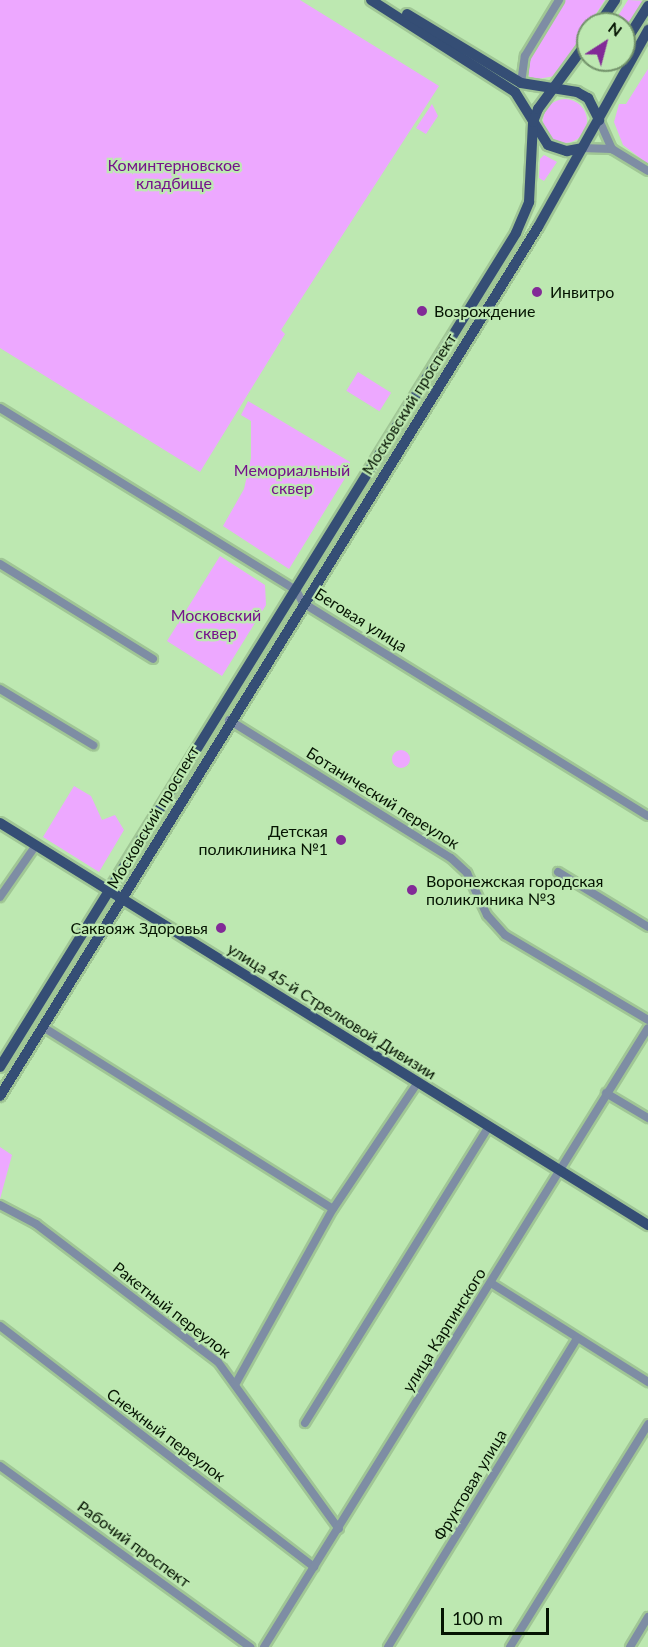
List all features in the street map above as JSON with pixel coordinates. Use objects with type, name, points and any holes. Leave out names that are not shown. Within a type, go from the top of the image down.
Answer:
[{"type":"main road","points":[[371,0],[515,92],[548,145],[567,151],[582,148]]},
{"type":"main road","points":[[384,0],[521,83],[577,92],[588,98],[599,120]]},
{"type":"main road","points":[[636,25],[648,6]]},
{"type":"main road","name":"Московский проспект","points":[[0,1096],[582,148],[648,30]]},
{"type":"main road","name":"Московский проспект","points":[[0,1068],[520,224],[529,202],[533,122],[542,100],[576,57]]},
{"type":"main road","name":"улица 45-й Стрелковой Дивизии","points":[[0,823],[648,1225]]},
{"type":"street","points":[[521,83],[525,56],[559,0]]},
{"type":"street","points":[[599,120],[612,149]]},
{"type":"street","points":[[582,148],[612,149],[648,171]]},
{"type":"street","name":"Беговая улица","points":[[0,408],[296,590],[303,603],[648,816]]},
{"type":"street","points":[[0,564],[153,659]]},
{"type":"street","points":[[0,689],[93,746]]},
{"type":"street","name":"Ботанический переулок","points":[[229,720],[451,858],[467,873],[487,915],[505,935],[648,1020]]},
{"type":"street","points":[[0,897],[36,845]]},
{"type":"street","points":[[558,872],[648,927]]},
{"type":"street","points":[[43,1027],[333,1209]]},
{"type":"street","name":"улица Карпинского","points":[[264,1647],[648,1028]]},
{"type":"street","points":[[236,1383],[333,1209],[418,1082]]},
{"type":"street","points":[[606,1093],[648,1118]]},
{"type":"street","points":[[305,1423],[489,1126]]},
{"type":"street","name":"Ракетный переулок","points":[[0,1205],[36,1224],[218,1362],[236,1383],[339,1529]]},
{"type":"street","points":[[491,1283],[648,1382]]},
{"type":"street","name":"Снежный переулок","points":[[0,1326],[315,1567]]},
{"type":"street","name":"Фруктовая улица","points":[[388,1647],[577,1339]]},
{"type":"street","points":[[510,1647],[648,1424]]},
{"type":"street","name":"Рабочий проспект","points":[[0,1466],[250,1647]]},
{"type":"street","points":[[630,1647],[648,1617]]},
{"type":"green space","name":"Коминтерновское кладбище","points":[[0,0],[300,0],[439,86],[281,330],[285,334],[200,472],[0,348]]},
{"type":"green space","points":[[564,0],[605,0],[597,12],[576,12],[576,44],[555,76],[532,80],[526,72],[529,57]]},
{"type":"green space","points":[[628,0],[648,1],[636,20],[636,12],[620,12]]},
{"type":"green space","points":[[648,69],[648,164],[623,145],[614,122],[619,104],[626,104]]},
{"type":"green space","points":[[565,99],[580,106],[587,121],[580,136],[565,143],[550,136],[543,121],[550,106]]},
{"type":"green space","points":[[432,104],[438,116],[426,134],[416,128]]},
{"type":"green space","points":[[544,155],[557,162],[544,181],[539,178],[540,159]]},
{"type":"green space","points":[[358,372],[391,393],[379,411],[346,391]]},
{"type":"green space","name":"Мемориальный сквер","points":[[248,401],[350,462],[350,470],[289,569],[223,526],[244,489],[251,458],[251,421],[241,415]]},
{"type":"green space","name":"Московский сквер","points":[[220,556],[265,585],[266,605],[222,676],[167,641]]},
{"type":"green space","points":[[401,750],[407,753],[410,759],[407,765],[401,768],[395,765],[392,759],[395,753]]},
{"type":"green space","points":[[74,786],[91,796],[102,820],[115,815],[124,830],[99,872],[43,837]]},
{"type":"green space","points":[[0,1147],[12,1155],[0,1199]]},
{"type":"place","name":"Инвитро","points":[[537,292]]},
{"type":"place","name":"Возрождение","points":[[422,311]]},
{"type":"place","name":"Детская поликлиника №1","points":[[341,840]]},
{"type":"place","name":"Воронежская городская поликлиника №3","points":[[412,890]]},
{"type":"place","name":"Саквояж Здоровья","points":[[221,928]]}]
